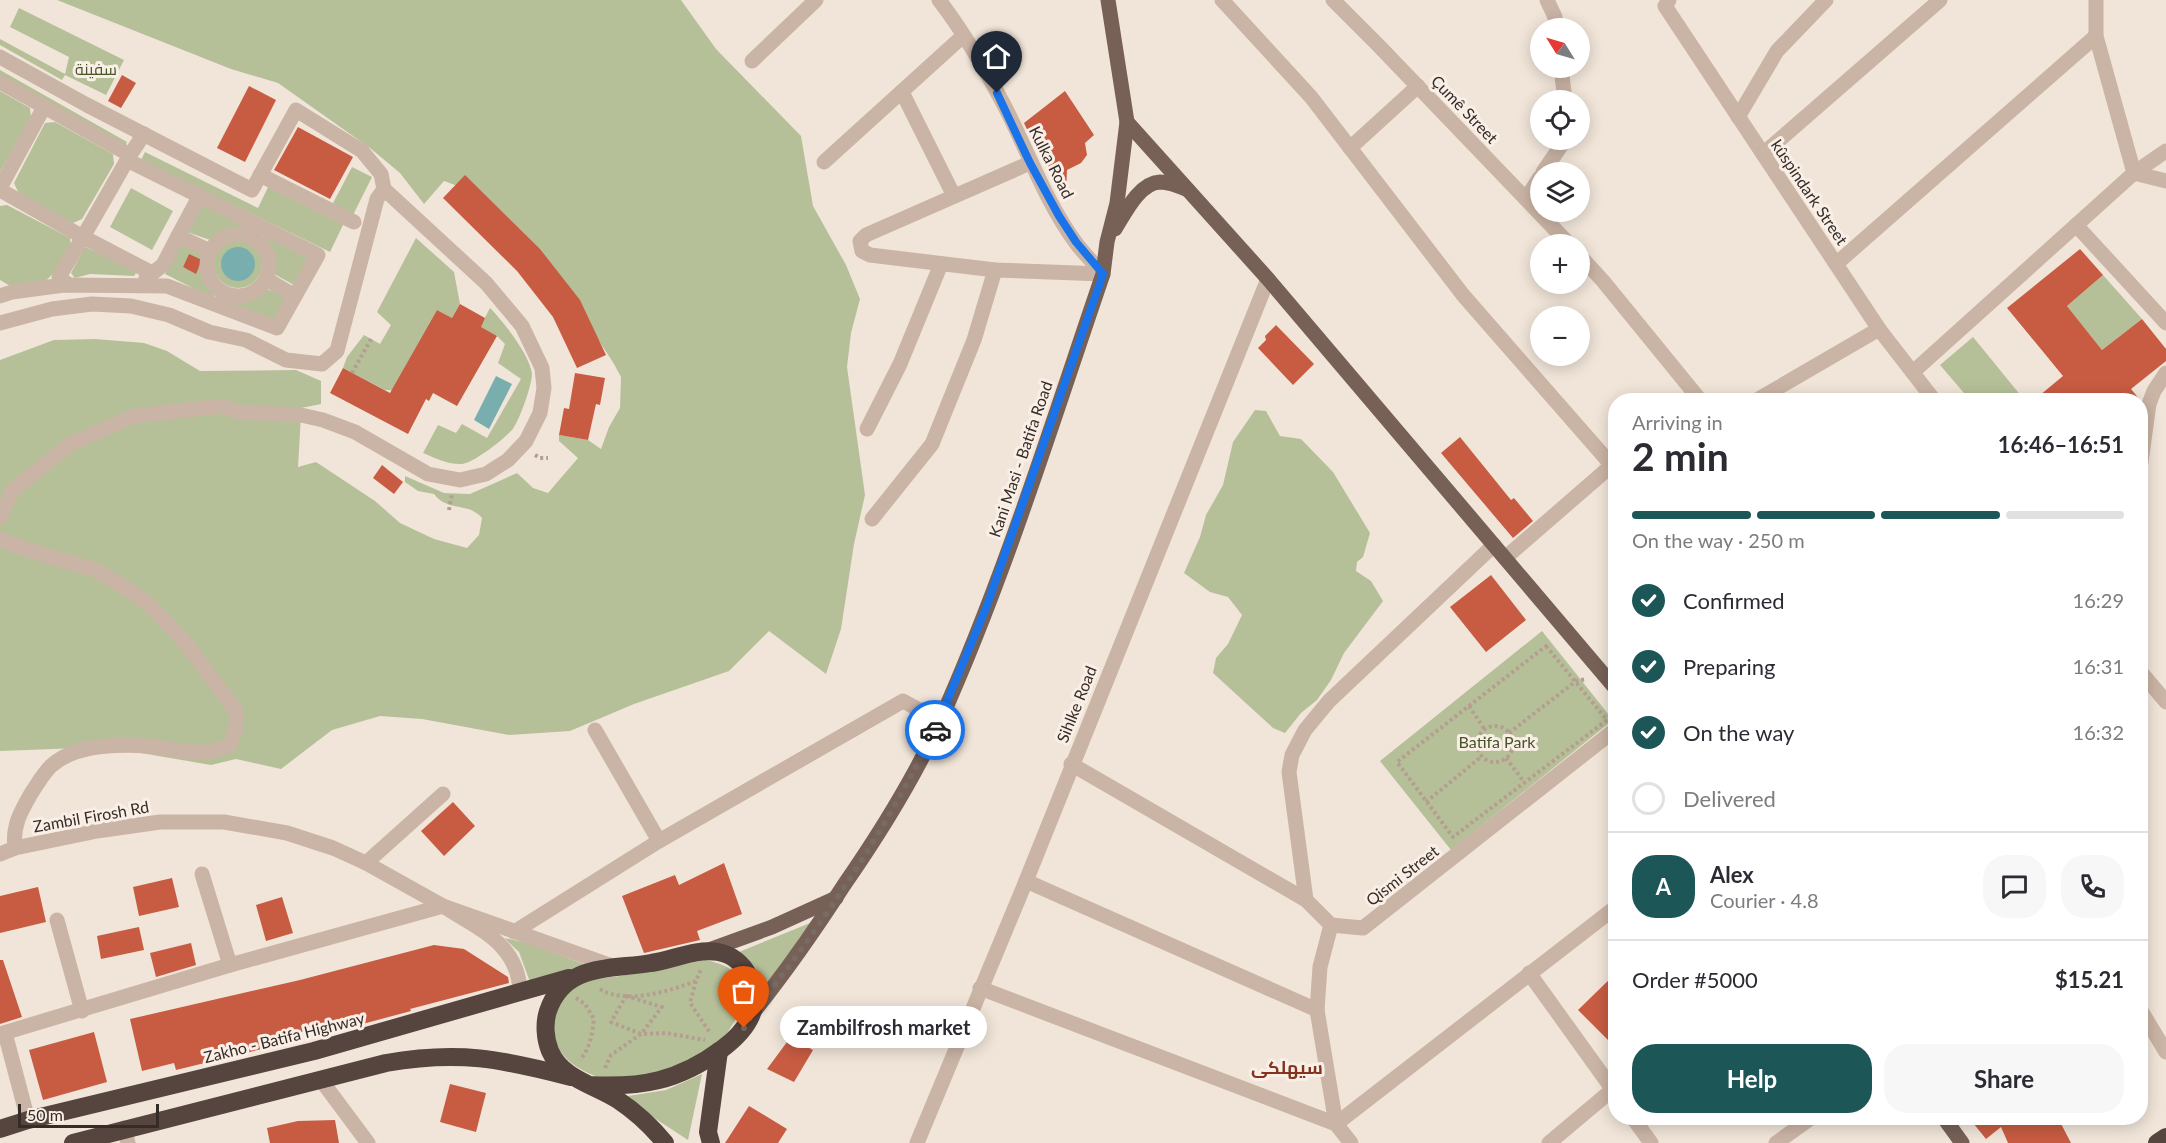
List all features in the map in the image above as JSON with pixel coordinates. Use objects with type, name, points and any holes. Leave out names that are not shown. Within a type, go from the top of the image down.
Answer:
[{"type":"highway","points":[[73,1143],[126,1136],[321,1080],[386,1063],[420,1057],[455,1055],[490,1058],[632,1086],[651,1083],[687,1072],[715,1044],[735,1039],[752,1014],[755,999],[753,984],[746,970],[735,959],[721,953],[705,955]]},
{"type":"highway","name":"Zakho - Batifa Highway","points":[[0,1129],[28,1120],[314,1051],[520,993],[572,984],[615,967],[705,955]]},
{"type":"highway","points":[[572,984],[562,986],[552,1000],[546,1017],[545,1035],[550,1052],[560,1066],[617,1100],[642,1118],[665,1143]]},
{"type":"highway","points":[[711,1143],[708,1132],[715,1044]]},
{"type":"highway","points":[[2157,1143],[2166,1137]]},
{"type":"main road","name":"Kani Masi - Batifa Road","points":[[752,1014],[796,957],[888,821],[940,721],[986,608],[1008,546],[1103,274],[1107,242],[1117,203],[1127,122],[1108,0]]},
{"type":"main road","points":[[1127,122],[1268,279],[1608,680]]},
{"type":"main road","points":[[1107,242],[1128,207],[1145,188],[1159,182],[1188,190]]},
{"type":"main road","points":[[705,955],[836,898]]},
{"type":"main road","points":[[1949,1125],[1962,1143]]},
{"type":"street","points":[[752,61],[816,0]]},
{"type":"street","name":"Kulka Road","points":[[939,0],[1004,105],[1030,163],[1076,242],[1103,274]]},
{"type":"street","points":[[1222,0],[1311,97],[1463,295],[1608,462]]},
{"type":"street","name":"Çumê Street","points":[[1333,0],[1559,234]]},
{"type":"street","points":[[1547,0],[1555,18]]},
{"type":"street","name":"kûspindark Street","points":[[1669,0],[1665,6],[1738,117],[1879,329],[1929,393]]},
{"type":"street","points":[[1738,117],[1777,51],[1826,0]]},
{"type":"street","points":[[1763,154],[1940,0]]},
{"type":"street","points":[[2096,0],[2096,36],[2134,173]]},
{"type":"street","points":[[824,162],[963,36]]},
{"type":"street","points":[[1836,264],[2096,36]]},
{"type":"street","points":[[0,57],[252,189],[296,110],[362,151],[381,174],[384,189],[486,283],[522,326],[542,368],[544,388],[540,413],[526,441],[508,460],[486,474],[460,480],[428,474],[355,432],[323,420],[300,415],[238,411],[221,406],[134,417],[70,444],[12,491],[0,516]]},
{"type":"street","points":[[0,82],[128,157],[200,195],[257,231],[318,255],[277,328],[221,299],[167,286],[69,285],[3,292]]},
{"type":"street","points":[[1350,148],[1418,86]]},
{"type":"street","points":[[902,92],[954,196]]},
{"type":"street","points":[[44,107],[0,189],[83,237],[152,273]]},
{"type":"street","points":[[69,285],[59,277],[128,157],[144,134]]},
{"type":"street","points":[[1913,372],[2134,173],[2166,151]]},
{"type":"street","points":[[1030,163],[866,235],[860,241],[862,251],[870,255],[995,270],[1103,274]]},
{"type":"street","points":[[2134,173],[2166,181]]},
{"type":"street","points":[[260,175],[354,222]]},
{"type":"street","points":[[0,323],[52,309],[92,304],[131,306],[169,315],[209,332],[246,340],[286,360],[322,364],[337,351],[377,199],[384,189]]},
{"type":"street","points":[[1526,200],[1530,193]]},
{"type":"street","points":[[138,285],[163,266],[200,195]]},
{"type":"street","points":[[2076,225],[2166,323]]},
{"type":"street","points":[[221,299],[208,272],[207,262],[210,252],[215,243],[224,237],[257,231]]},
{"type":"street","points":[[221,299],[248,294],[258,289],[266,279],[269,262],[257,231]]},
{"type":"street","points":[[178,236],[210,252]]},
{"type":"street","points":[[867,429],[900,364],[941,264]]},
{"type":"street","points":[[1590,266],[1694,393]]},
{"type":"street","points":[[872,519],[932,444],[974,340],[995,270]]},
{"type":"street","points":[[266,279],[295,296]]},
{"type":"street","name":"Sihlke Road","points":[[917,1143],[1026,881],[1071,764],[1268,279]]},
{"type":"street","points":[[1769,393],[1879,329]]},
{"type":"street","points":[[2148,411],[2154,391],[2166,373]]},
{"type":"street","points":[[1506,558],[1608,472]]},
{"type":"street","name":"Zambil Firosh Rd","points":[[0,539],[28,550],[96,570],[152,606],[188,646],[236,711],[236,728],[230,745],[214,752],[182,752],[148,746],[106,747],[73,753],[60,760],[43,775],[15,823],[15,848],[97,831],[160,822],[224,822],[287,833],[333,848],[366,863],[444,906],[615,967]]},
{"type":"street","points":[[1306,900],[1289,772],[1292,755],[1305,730],[1329,701],[1494,545]]},
{"type":"street","points":[[2148,683],[2166,702]]},
{"type":"street","points":[[514,932],[659,841],[903,701],[940,721]]},
{"type":"street","points":[[595,730],[659,841]]},
{"type":"street","name":"Qismi Street","points":[[1331,925],[1363,928],[1608,735]]},
{"type":"street","points":[[1071,764],[1306,900],[1331,925],[1320,967],[1317,1010],[1336,1124],[1351,1143]]},
{"type":"street","points":[[366,863],[443,794]]},
{"type":"street","points":[[0,854],[15,848]]},
{"type":"street","points":[[202,874],[230,965]]},
{"type":"street","points":[[1026,881],[1317,1010]]},
{"type":"street","points":[[28,1120],[3,1034],[230,965],[444,906],[499,943],[509,953],[520,979],[520,993]]},
{"type":"street","points":[[1336,1124],[1608,913]]},
{"type":"street","points":[[57,920],[82,1011]]},
{"type":"street","points":[[1529,973],[1608,1084]]},
{"type":"street","points":[[980,988],[1336,1124]]},
{"type":"street","points":[[2148,1022],[2166,1052]]},
{"type":"street","points":[[321,1080],[368,1143]]},
{"type":"street","points":[[1549,1143],[1608,1097]]},
{"type":"street","points":[[1642,1125],[1651,1143]]},
{"type":"street","points":[[1776,1143],[1801,1125]]},
{"type":"path","points":[[352,373],[371,339]]},
{"type":"path","points":[[1546,646],[1576,681],[1607,720],[1454,837],[1397,762],[1546,646]]},
{"type":"path","points":[[1509,733],[1576,681],[1604,675]]},
{"type":"path","points":[[1469,706],[1485,729]]},
{"type":"path","points":[[1499,726],[1509,733],[1513,743],[1506,758],[1495,762],[1481,757],[1478,742],[1479,736],[1485,729],[1499,726]]},
{"type":"path","points":[[1426,802],[1481,757]]},
{"type":"path","points":[[1506,758],[1525,783]]},
{"type":"path","points":[[705,955],[690,1004],[715,1044]]},
{"type":"path","points":[[626,996],[672,990],[696,981]]},
{"type":"path","points":[[572,984],[594,1019],[592,1034],[579,1076]]},
{"type":"path","points":[[596,987],[606,993],[626,996],[662,1007],[641,1034],[611,1055],[604,1070]]},
{"type":"path","points":[[626,996],[611,1023],[641,1034],[666,1032],[715,1044]]},
{"type":"green space","points":[[57,0],[681,0],[716,49],[801,136],[813,206],[846,265],[860,299],[851,333],[847,367],[865,495],[854,544],[841,629],[826,674],[769,631],[729,671],[634,704],[570,731],[509,735],[422,719],[380,716],[332,730],[281,769],[236,759],[211,765],[106,747],[0,751],[0,360],[54,340],[95,339],[144,343],[167,351],[200,371],[296,370],[321,381],[321,404],[296,409],[301,415],[298,467],[316,462],[375,501],[400,523],[434,539],[467,548],[479,535],[482,518],[470,510],[440,500],[434,494],[418,491],[405,482],[405,476],[444,493],[470,494],[517,473],[533,488],[548,493],[578,458],[559,441],[559,435],[588,440],[601,449],[609,427],[620,408],[621,377],[572,299],[463,188],[444,181],[424,204],[400,173],[370,148],[278,83],[231,69]]},
{"type":"green space","name":"سفينة","points":[[19,8],[124,60],[106,95],[65,75],[62,80],[0,45],[0,39],[65,74],[69,57],[10,27]]},
{"type":"green space","points":[[0,70],[127,142],[124,147],[0,78]]},
{"type":"green space","points":[[0,91],[30,108],[31,118],[0,172]]},
{"type":"green space","points":[[55,122],[113,154],[114,164],[82,219],[73,223],[19,194],[14,183],[45,123]]},
{"type":"green space","points":[[145,152],[258,208],[269,185],[344,223],[330,252],[141,160]]},
{"type":"green space","points":[[352,167],[372,177],[352,217],[331,207]]},
{"type":"green space","points":[[131,188],[173,211],[152,250],[110,227]]},
{"type":"green space","points":[[201,204],[248,226],[246,229],[231,228],[210,240],[187,232]]},
{"type":"green space","points":[[7,205],[70,238],[71,245],[57,269],[46,281],[12,287],[0,280],[0,206]]},
{"type":"green space","points":[[268,236],[306,255],[309,260],[294,285],[274,274],[275,259],[264,237]]},
{"type":"green space","points":[[416,238],[454,272],[460,304],[452,318],[437,310],[404,369],[412,391],[385,390],[343,368],[347,357],[364,335],[380,344],[391,325],[377,312]]},
{"type":"green space","points":[[238,240],[255,247],[262,264],[255,281],[238,288],[221,281],[214,264],[221,247]]},
{"type":"green space","points":[[181,245],[203,255],[202,261],[189,255],[183,267],[196,273],[199,266],[216,293],[213,298],[165,274]]},
{"type":"green space","points":[[85,247],[133,269],[136,273],[134,276],[90,274],[75,278],[71,273]]},
{"type":"green space","points":[[2103,275],[2142,319],[2102,350],[2067,306]]},
{"type":"green space","points":[[267,289],[289,298],[275,321],[226,302],[228,300],[251,300]]},
{"type":"green space","points":[[490,308],[521,348],[530,366],[532,374],[525,403],[512,430],[474,460],[457,464],[437,459],[423,453],[438,425],[456,433],[462,424],[487,438],[521,379],[498,363],[505,344],[497,336],[480,327]]},
{"type":"green space","points":[[1973,337],[2019,393],[1964,393],[1940,365]]},
{"type":"green space","points":[[1255,410],[1266,411],[1280,436],[1301,439],[1333,472],[1370,533],[1363,557],[1357,562],[1356,571],[1371,581],[1383,601],[1344,653],[1331,680],[1317,700],[1301,713],[1285,733],[1273,728],[1213,673],[1216,658],[1228,644],[1242,615],[1228,597],[1210,592],[1184,573],[1200,537],[1206,515],[1223,485],[1233,442]]},
{"type":"green space","name":"Batifa Park","points":[[1542,631],[1608,714],[1608,724],[1451,850],[1380,761]]},
{"type":"green space","points":[[810,923],[764,990],[755,967],[739,952]]},
{"type":"green space","points":[[504,938],[528,943],[586,965],[530,982],[519,952]]},
{"type":"green space","points":[[706,960],[732,970],[745,995],[732,1026],[718,1042],[707,1050],[661,1071],[627,1079],[611,1079],[598,1077],[581,1069],[567,1059],[557,1047],[552,1033],[551,1019],[556,1006],[567,993],[584,982]]},
{"type":"green space","points":[[702,1074],[688,1140],[622,1097],[666,1090]]},
{"type":"water","points":[[238,247],[250,252],[255,264],[250,276],[238,281],[226,276],[221,264],[226,252]]},
{"type":"water","points":[[496,376],[512,384],[489,429],[474,420]]},
{"type":"building","points":[[122,75],[136,83],[121,108],[108,101]]},
{"type":"building","points":[[249,86],[276,100],[245,162],[217,148]]},
{"type":"building","points":[[1065,91],[1094,135],[1085,143],[1087,155],[1081,163],[1067,170],[1066,192],[1036,148],[1024,123]]},
{"type":"building","points":[[298,127],[353,157],[330,199],[274,170]]},
{"type":"building","points":[[465,175],[540,249],[580,300],[606,355],[577,368],[553,317],[517,271],[443,198]]},
{"type":"building","points":[[2080,249],[2103,275],[2067,306],[2102,350],[2142,319],[2166,349],[2166,361],[2131,389],[2134,393],[2042,393],[2063,376],[2007,308]]},
{"type":"building","points":[[189,254],[202,260],[196,274],[183,267]]},
{"type":"building","points":[[460,304],[485,318],[481,327],[497,336],[457,406],[433,393],[429,401],[426,399],[408,434],[330,393],[343,368],[390,393],[437,310],[452,318]]},
{"type":"building","points":[[1276,325],[1314,364],[1293,385],[1258,348],[1266,340],[1265,336]]},
{"type":"building","points":[[575,373],[605,378],[600,405],[596,404],[588,440],[559,435],[564,408],[569,409]]},
{"type":"building","points":[[1460,437],[1511,500],[1514,498],[1533,521],[1513,538],[1441,453]]},
{"type":"building","points":[[382,465],[403,482],[394,494],[373,478]]},
{"type":"building","points":[[1491,575],[1526,620],[1486,652],[1450,607]]},
{"type":"building","points":[[453,802],[475,826],[444,856],[421,831]]},
{"type":"building","points":[[724,863],[742,914],[697,931],[700,940],[644,953],[622,896],[675,875],[679,885]]},
{"type":"building","points":[[172,878],[179,907],[139,916],[133,887]]},
{"type":"building","points":[[38,887],[46,922],[0,933],[0,896]]},
{"type":"building","points":[[282,897],[293,933],[266,941],[256,905]]},
{"type":"building","points":[[139,927],[144,950],[101,959],[97,936]]},
{"type":"building","points":[[191,943],[196,965],[156,977],[150,953]]},
{"type":"building","points":[[434,945],[464,949],[508,977],[509,983],[314,1037],[312,1030],[280,1037],[282,1044],[176,1070],[174,1063],[142,1071],[130,1019],[300,980]]},
{"type":"building","points":[[0,960],[3,960],[22,1017],[0,1024]]},
{"type":"building","points":[[1608,981],[1608,1040],[1578,1010]]},
{"type":"building","points":[[94,1032],[107,1082],[43,1100],[29,1050]]},
{"type":"building","points":[[790,1038],[813,1050],[794,1082],[767,1069]]},
{"type":"building","points":[[450,1084],[486,1093],[476,1132],[440,1122]]},
{"type":"building","points":[[749,1106],[787,1129],[778,1143],[725,1143]]},
{"type":"building","points":[[335,1120],[339,1143],[270,1143],[267,1128],[298,1121]]},
{"type":"building","points":[[1975,1125],[2062,1125],[2071,1143],[2008,1143],[2001,1127],[1986,1139]]},
{"type":"way so far","points":[[744,1028],[817,928],[888,821],[935,730]]},
{"type":"place","name":"Zambilfrosh market","points":[[744,1028]]},
{"type":"district","name":"سيهلكى","points":[[1287,1067]]},
{"type":"route","points":[[935,730],[986,608],[1103,274],[1076,242],[1059,216],[1030,163],[997,93]]}]
